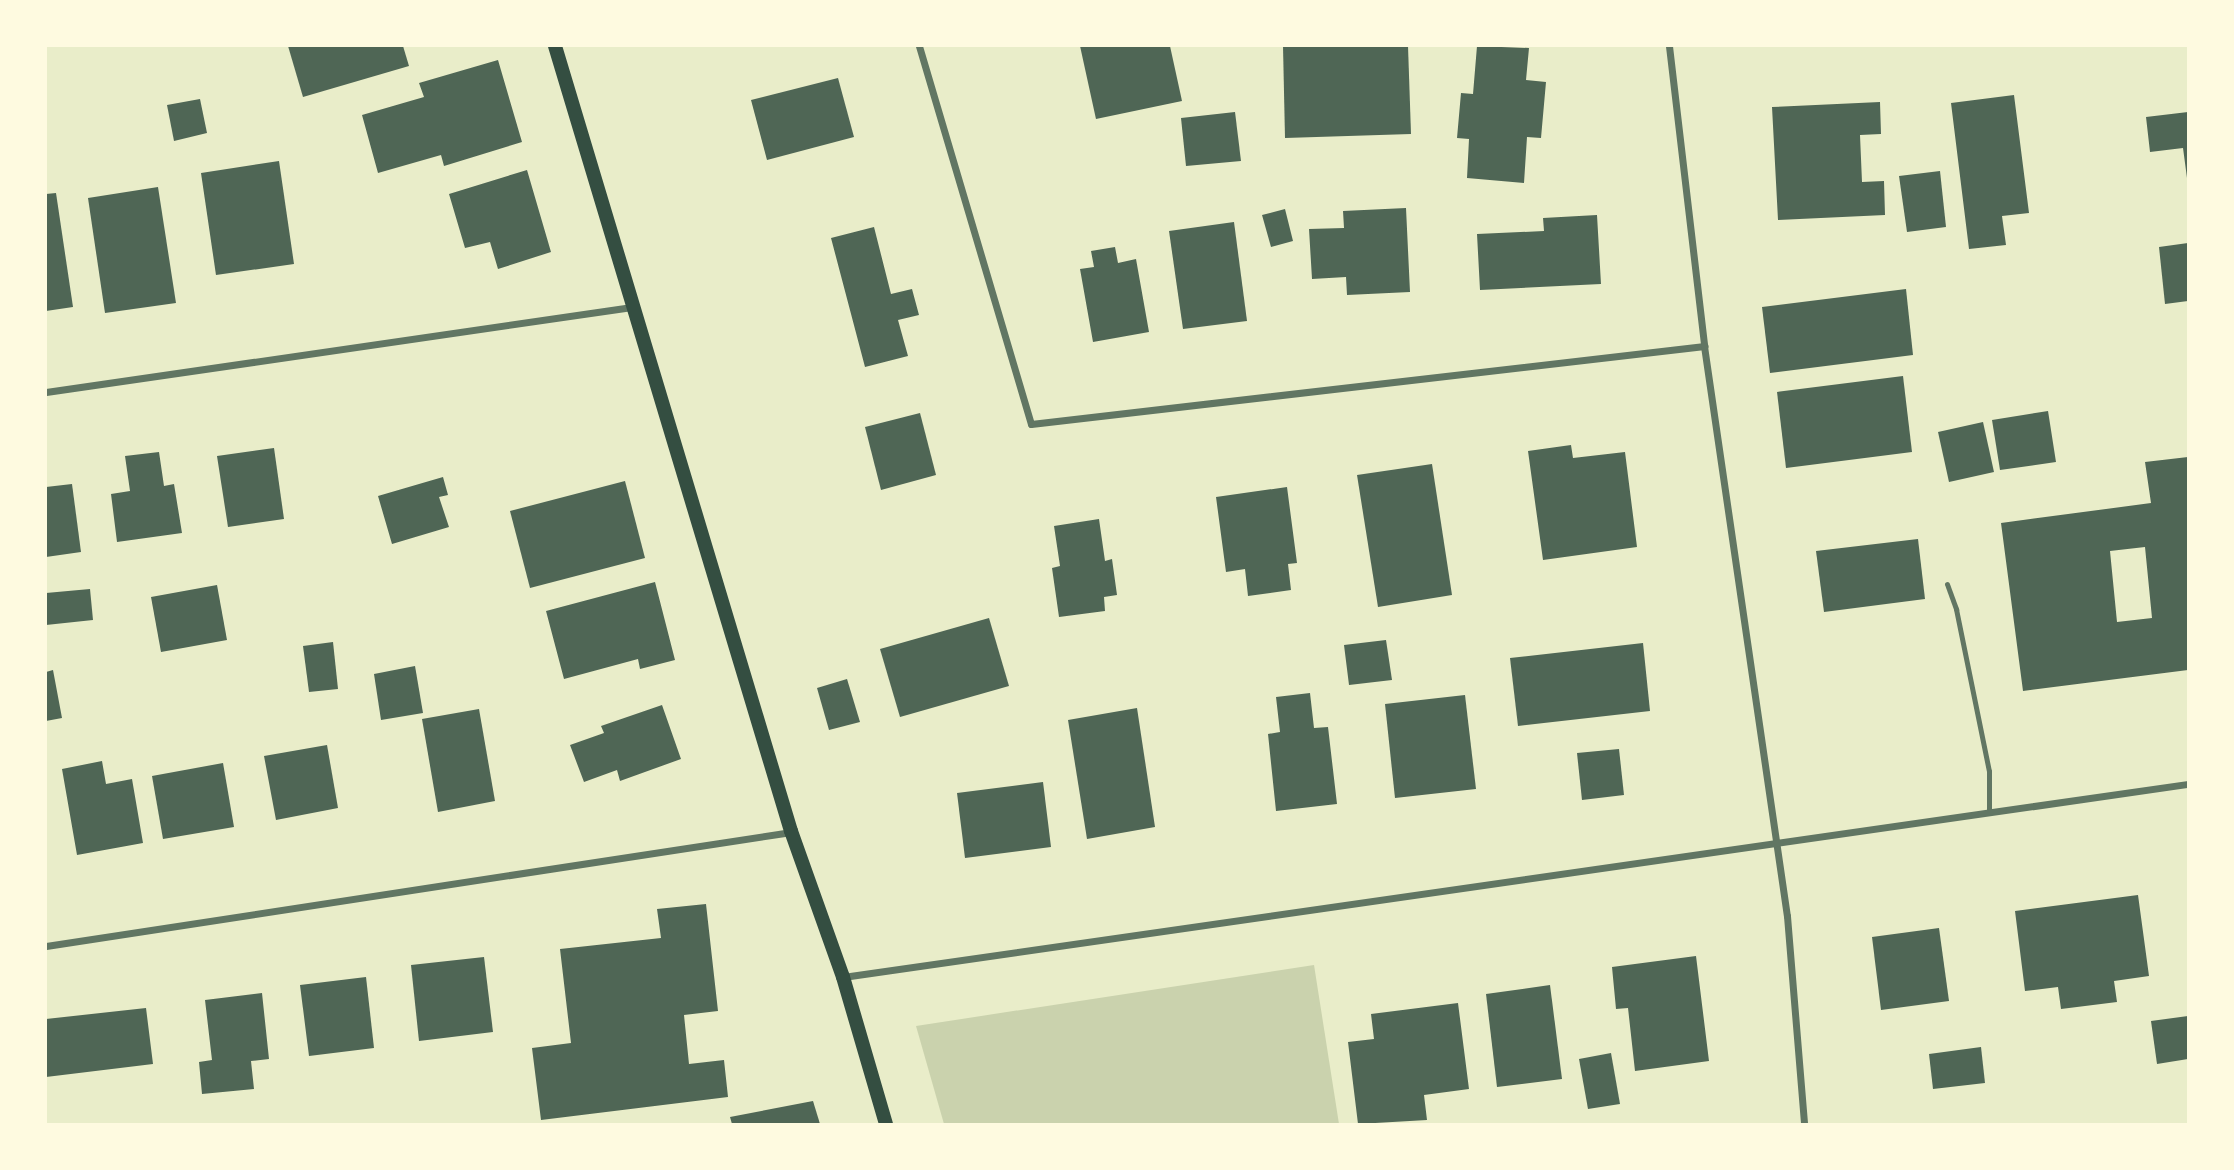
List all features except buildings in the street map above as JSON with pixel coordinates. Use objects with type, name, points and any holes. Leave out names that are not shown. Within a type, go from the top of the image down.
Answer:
[{"type":"main road","points":[[555,46],[792,831],[843,977],[886,1125]]},
{"type":"street","points":[[919,46],[1031,424],[1704,346]]},
{"type":"street","points":[[1669,46],[1704,346],[1773,845],[1787,916],[1804,1125]]},
{"type":"street","points":[[46,392],[632,307]]},
{"type":"street","points":[[843,977],[2189,784]]},
{"type":"street","points":[[46,946],[792,831]]},
{"type":"lane","points":[[1947,584],[1982,732],[1989,771],[1989,813]]},
{"type":"green space","points":[[1314,965],[1339,1124],[944,1124],[916,1026]]}]
